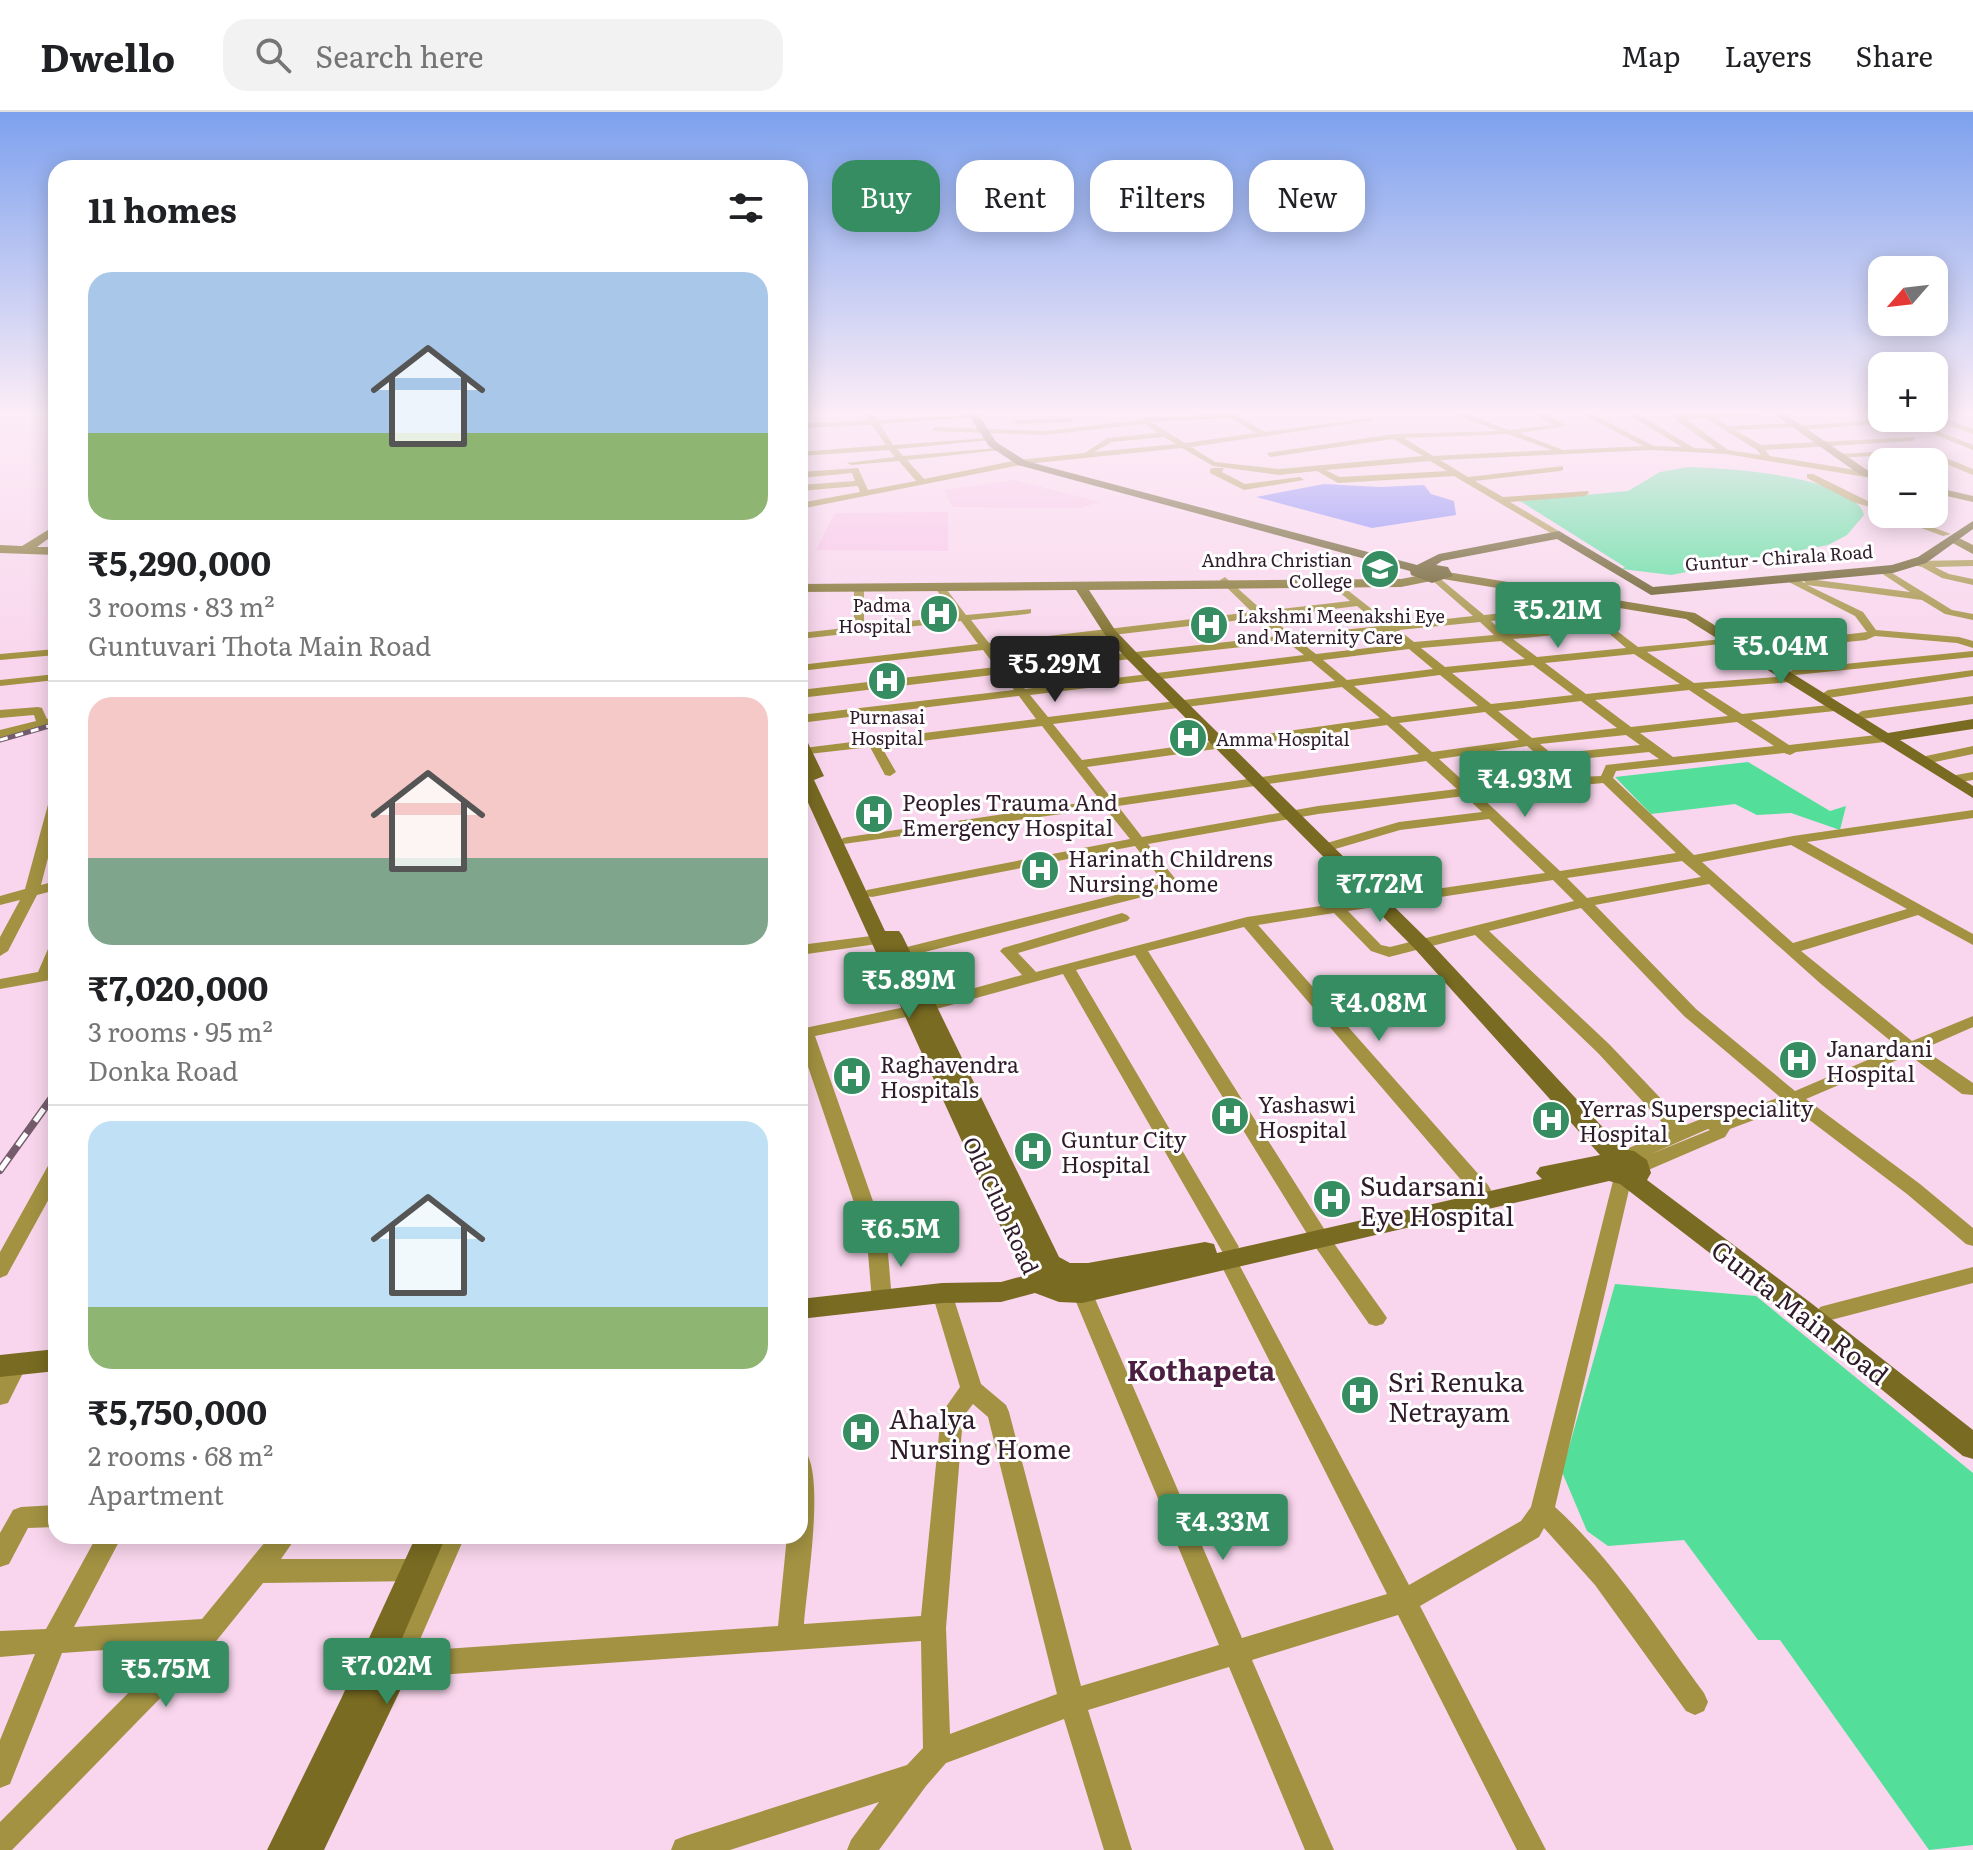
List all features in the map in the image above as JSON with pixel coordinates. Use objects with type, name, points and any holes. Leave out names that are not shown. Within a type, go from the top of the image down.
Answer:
[{"type":"main road","points":[[1141,495],[1431,573],[1430,562],[1439,558],[1559,535],[1651,591]]},
{"type":"main road","name":"Guntur - Chirala Road","points":[[1622,574],[1645,574],[1685,583],[1877,569],[1906,562],[1971,525]]},
{"type":"main road","name":"Guntur - Chirala Road","points":[[1651,591],[1884,571],[1919,565],[1950,537]]},
{"type":"street","points":[[808,504],[854,495]]},
{"type":"street","points":[[1494,495],[1559,535]]},
{"type":"street","points":[[1502,500],[1560,495]]},
{"type":"street","points":[[1847,495],[1868,503]]},
{"type":"street","points":[[1926,528],[1973,550]]},
{"type":"street","points":[[0,552],[47,553]]},
{"type":"street","points":[[1919,565],[1973,563]]},
{"type":"street","points":[[1919,565],[1973,582]]},
{"type":"street","points":[[1884,571],[1952,614],[1973,617]]},
{"type":"street","points":[[1431,573],[1504,638],[1672,763]]},
{"type":"street","points":[[808,587],[1081,587],[1431,573],[1658,605],[1668,604],[1666,599]]},
{"type":"street","points":[[808,587],[1401,583],[1431,573],[1682,614],[1793,676],[1973,793]]},
{"type":"street","points":[[1786,578],[1859,614],[1873,633]]},
{"type":"street","points":[[1809,582],[1925,597]]},
{"type":"street","points":[[1227,583],[1311,658],[1389,720],[1493,815],[1584,903],[1671,996],[1791,1099],[1925,1197],[1973,1239]]},
{"type":"street","points":[[1336,584],[1577,781]]},
{"type":"street","name":"Gunta Main Road","points":[[1081,587],[1110,632],[1131,655],[1422,945],[1624,1168],[1756,1267],[1973,1447]]},
{"type":"street","points":[[859,588],[859,627]]},
{"type":"street","points":[[901,953],[1173,885],[940,588]]},
{"type":"street","points":[[1651,591],[1757,648],[1793,676]]},
{"type":"street","points":[[1569,595],[1637,651],[1790,751]]},
{"type":"street","points":[[808,667],[1360,603]]},
{"type":"street","points":[[808,693],[1131,655],[1584,608]]},
{"type":"street","points":[[808,635],[1027,611]]},
{"type":"street","points":[[808,718],[1411,646],[1608,627]]},
{"type":"street","points":[[1757,648],[1868,637],[1868,633],[1970,642]]},
{"type":"street","points":[[808,753],[873,742],[1443,671],[1730,640]]},
{"type":"street","points":[[0,657],[48,653]]},
{"type":"street","points":[[1080,764],[1486,707],[1973,654]]},
{"type":"street","points":[[1894,661],[1930,680]]},
{"type":"street","points":[[848,841],[1529,742],[1742,720],[1973,673]]},
{"type":"street","points":[[0,683],[48,678]]},
{"type":"street","points":[[1832,700],[1862,715],[1890,737],[1969,780]]},
{"type":"street","points":[[1862,715],[1973,700]]},
{"type":"street","points":[[0,714],[32,710],[48,719]]},
{"type":"street","points":[[0,734],[48,722]]},
{"type":"street","points":[[1606,779],[1611,768],[1790,751],[1973,724]]},
{"type":"street","points":[[0,744],[48,733]]},
{"type":"street","points":[[873,742],[890,772]]},
{"type":"street","points":[[1548,758],[1651,748]]},
{"type":"street","points":[[1930,759],[1973,750]]},
{"type":"street","name":"Old Club Road","points":[[808,767],[848,841],[901,953],[919,1009],[1038,1282],[1058,1292],[1079,1283],[1624,1168]]},
{"type":"street","points":[[872,893],[1378,800],[1606,779],[1687,858],[1790,949],[1910,1049],[1971,1091]]},
{"type":"street","name":"Old Club Road","points":[[808,797],[879,940],[919,1009],[1046,1257],[1056,1268],[1079,1283]]},
{"type":"street","points":[[808,1032],[919,1009],[1247,922],[1378,900],[1687,858],[1973,814]]},
{"type":"street","points":[[1325,848],[1399,826],[1493,815]]},
{"type":"street","points":[[0,951],[32,891],[48,831]]},
{"type":"street","points":[[1793,840],[1973,940]]},
{"type":"street","points":[[1336,907],[1381,951],[1422,945],[1584,903],[1713,879]]},
{"type":"street","points":[[0,901],[48,887]]},
{"type":"street","points":[[1790,949],[1917,911]]},
{"type":"street","points":[[1008,951],[1122,918]]},
{"type":"street","points":[[1247,922],[1481,1190]]},
{"type":"street","points":[[1479,930],[1604,1049],[1683,1133]]},
{"type":"street","points":[[989,931],[1034,979]]},
{"type":"street","points":[[808,949],[879,940]]},
{"type":"street","points":[[1139,949],[1318,1234],[1376,1318]]},
{"type":"street","points":[[1067,968],[1228,1253],[1532,1850]]},
{"type":"street","points":[[0,984],[48,975]]},
{"type":"street","points":[[861,1850],[937,1753],[1072,1702],[1405,1601],[1530,1529],[1542,1511],[1624,1168],[1706,1123],[1722,1125],[1791,1099],[1973,1021]]},
{"type":"street","points":[[808,1050],[877,1241],[882,1301]]},
{"type":"street","points":[[1624,1168],[1719,1133],[1722,1125]]},
{"type":"street","name":"Old Club Road","points":[[1318,1234],[1577,1165],[1624,1168]]},
{"type":"street","points":[[0,1270],[48,1183]]},
{"type":"street","name":"Gunta Main Road","points":[[1756,1267],[1827,1313],[1973,1429]]},
{"type":"street","points":[[1827,1313],[1973,1275]]},
{"type":"street","points":[[808,1308],[942,1293],[1001,1292],[1038,1282]]},
{"type":"street","points":[[1079,1283],[1320,1850]]},
{"type":"street","points":[[942,1293],[972,1389],[998,1412],[1072,1702],[1118,1850]]},
{"type":"street","points":[[0,1396],[8,1365],[48,1361]]},
{"type":"street","points":[[937,1753],[933,1628],[952,1414],[972,1389]]},
{"type":"street","points":[[1542,1511],[1565,1530],[1586,1556],[1695,1702]]},
{"type":"street","points":[[0,1556],[21,1518],[48,1515]]},
{"type":"street","points":[[0,1774],[54,1639],[106,1544]]},
{"type":"street","points":[[0,1842],[208,1631],[279,1544]]},
{"type":"street","points":[[285,1850],[353,1711],[428,1544]]},
{"type":"street","points":[[305,1850],[395,1665],[449,1544]]},
{"type":"street","points":[[790,1637],[799,1544]]},
{"type":"street","points":[[258,1571],[416,1571]]},
{"type":"street","points":[[395,1665],[933,1628]]},
{"type":"street","points":[[0,1644],[208,1631]]},
{"type":"street","points":[[685,1850],[916,1776]]},
{"type":"shaded area","points":[[947,495],[1073,495],[1100,502],[1080,508],[952,507]]},
{"type":"shaded area","points":[[1435,495],[1454,501],[1456,515],[1372,528],[1256,497]]},
{"type":"shaded area","points":[[948,512],[948,551],[816,550],[835,513]]},
{"type":"green space","points":[[1584,495],[1844,495],[1855,501],[1864,515],[1847,535],[1828,545],[1671,575],[1622,569],[1625,567],[1520,501]]},
{"type":"green space","points":[[1748,762],[1830,811],[1846,806],[1840,830],[1791,813],[1757,815],[1735,804],[1651,814],[1615,777]]},
{"type":"green space","points":[[1615,1284],[1756,1296],[1973,1473],[1973,1845],[1929,1850],[1780,1640],[1758,1640],[1684,1540],[1608,1546],[1587,1531],[1562,1472]]},
{"type":"railway","points":[[0,740],[48,726]]},
{"type":"railway","points":[[0,1170],[48,1103]]},
{"type":"place","name":"Andhra Christian College","points":[[1380,569]]},
{"type":"place","name":"Padma Hospital","points":[[939,614]]},
{"type":"place","name":"Lakshmi Meenakshi Eye and Maternity Care","points":[[1209,625]]},
{"type":"place","name":"Purnasai Hospital","points":[[887,681]]},
{"type":"place","name":"Amma Hospital","points":[[1188,738]]},
{"type":"place","name":"Peoples Trauma And Emergency Hospital","points":[[874,814]]},
{"type":"place","name":"Harinath Childrens Nursing home","points":[[1040,870]]},
{"type":"place","name":"Janardani Hospital","points":[[1798,1060]]},
{"type":"place","name":"Raghavendra Hospitals","points":[[852,1076]]},
{"type":"place","name":"Yashaswi Hospital","points":[[1230,1116]]},
{"type":"place","name":"Yerras Superspeciality Hospital","points":[[1551,1120]]},
{"type":"place","name":"Guntur City Hospital","points":[[1033,1151]]},
{"type":"place","name":"Sudarsani Eye Hospital","points":[[1332,1199]]},
{"type":"place","name":"Sri Renuka Netrayam","points":[[1360,1395]]},
{"type":"place","name":"Ahalya Nursing Home","points":[[861,1432]]},
{"type":"district","name":"Kothapeta","points":[[1201,1369]]}]
